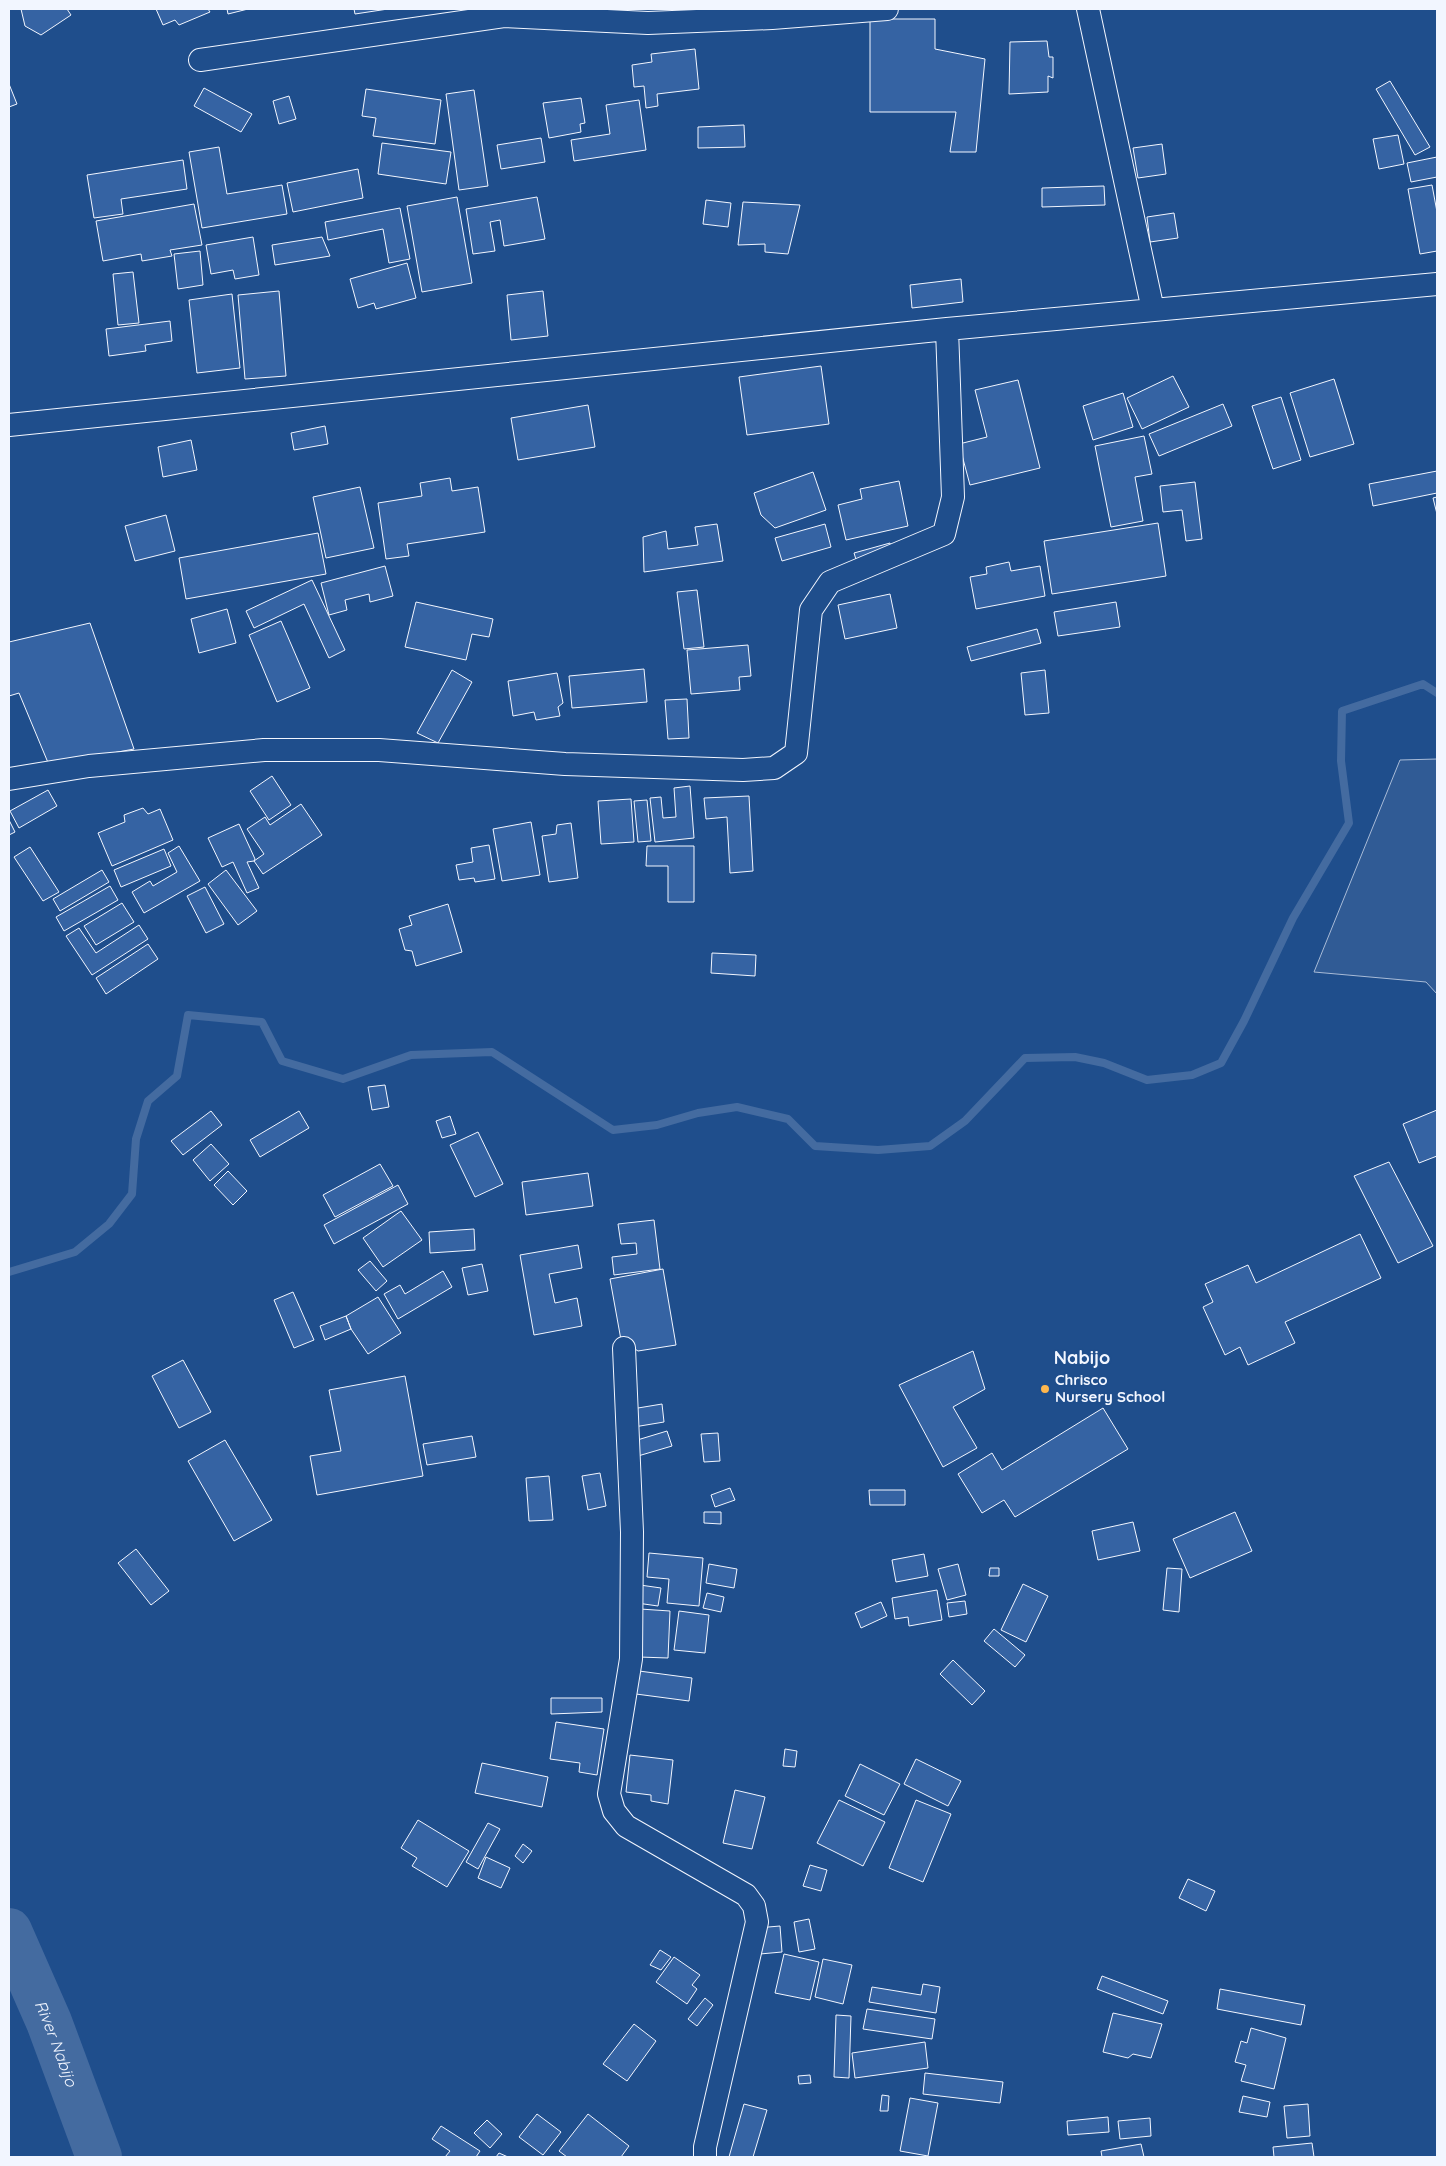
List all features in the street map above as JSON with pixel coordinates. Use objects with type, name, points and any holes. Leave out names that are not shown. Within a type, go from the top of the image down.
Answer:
[{"type":"street","points":[[200,60],[503,12],[648,23],[772,13],[887,9]]},
{"type":"street","points":[[1088,9],[1153,310]]},
{"type":"street","points":[[9,425],[947,329],[1437,284]]},
{"type":"street","points":[[9,779],[89,766],[264,750],[379,750],[565,764],[743,770],[774,768],[796,753],[811,610],[830,582],[944,534],[953,497],[947,329]]},
{"type":"street","points":[[624,1348],[632,1532],[631,1659],[609,1794],[614,1811],[626,1826],[746,1895],[754,1906],[757,1922],[705,2147],[705,2157]]},
{"type":"shaded area","points":[[1437,759],[1437,994],[1426,982],[1314,972],[1400,760]]},
{"type":"building","points":[[21,9],[67,9],[71,15],[41,35],[25,26]]},
{"type":"building","points":[[156,9],[208,9],[210,12],[179,25],[175,20],[163,25]]},
{"type":"building","points":[[227,9],[248,9],[228,14]]},
{"type":"building","points":[[354,9],[388,9],[355,14]]},
{"type":"building","points":[[870,19],[935,19],[935,49],[985,59],[976,152],[950,152],[956,112],[870,112]]},
{"type":"building","points":[[1047,41],[1049,57],[1053,57],[1053,78],[1048,76],[1048,92],[1009,94],[1010,42]]},
{"type":"building","points":[[695,49],[699,89],[657,94],[658,106],[646,108],[644,86],[634,87],[632,65],[652,62],[651,54]]},
{"type":"building","points":[[1390,81],[1430,147],[1415,155],[1376,89]]},
{"type":"building","points":[[9,84],[17,104],[9,107]]},
{"type":"building","points":[[204,88],[252,114],[241,132],[194,106]]},
{"type":"building","points":[[366,89],[441,100],[435,144],[373,136],[376,118],[362,116]]},
{"type":"building","points":[[474,90],[488,186],[459,190],[446,94]]},
{"type":"building","points":[[289,96],[296,119],[279,124],[273,101]]},
{"type":"building","points":[[581,98],[585,123],[580,124],[581,132],[549,138],[543,103]]},
{"type":"building","points":[[639,100],[646,150],[574,161],[571,140],[610,134],[606,105]]},
{"type":"building","points":[[744,125],[745,147],[698,148],[698,127]]},
{"type":"building","points":[[1398,135],[1404,164],[1379,169],[1373,139]]},
{"type":"building","points":[[541,138],[545,162],[501,169],[497,145]]},
{"type":"building","points":[[382,143],[451,152],[446,184],[378,174]]},
{"type":"building","points":[[1162,144],[1166,174],[1138,178],[1133,148]]},
{"type":"building","points":[[219,147],[227,194],[282,185],[287,214],[202,228],[189,152]]},
{"type":"building","points":[[1437,157],[1437,177],[1411,182],[1407,163]]},
{"type":"building","points":[[183,160],[187,189],[121,199],[123,214],[94,218],[87,175]]},
{"type":"building","points":[[358,169],[363,198],[293,212],[287,183]]},
{"type":"building","points":[[1432,185],[1437,212],[1437,251],[1420,254],[1408,189]]},
{"type":"building","points":[[1104,186],[1105,205],[1042,207],[1042,188]]},
{"type":"building","points":[[457,197],[472,283],[422,292],[407,206]]},
{"type":"building","points":[[537,197],[545,239],[504,246],[500,220],[490,222],[495,251],[473,254],[466,209]]},
{"type":"building","points":[[706,200],[731,203],[728,227],[703,224]]},
{"type":"building","points":[[743,202],[800,205],[788,254],[765,252],[765,244],[738,245]]},
{"type":"building","points":[[194,204],[202,245],[170,250],[172,256],[142,261],[141,254],[103,261],[96,221]]},
{"type":"building","points":[[400,208],[410,259],[389,263],[383,229],[328,240],[325,222]]},
{"type":"building","points":[[1174,213],[1178,238],[1150,242],[1147,217]]},
{"type":"building","points":[[253,237],[259,275],[235,279],[233,270],[211,274],[206,245]]},
{"type":"building","points":[[322,237],[330,256],[275,265],[272,245]]},
{"type":"building","points":[[200,251],[203,285],[178,289],[174,254]]},
{"type":"building","points":[[407,263],[416,298],[376,309],[374,303],[358,308],[350,279]]},
{"type":"building","points":[[133,272],[139,323],[118,325],[113,274]]},
{"type":"building","points":[[961,279],[963,302],[912,308],[910,285]]},
{"type":"building","points":[[279,291],[286,376],[245,379],[238,295]]},
{"type":"building","points":[[543,291],[548,336],[511,340],[507,295]]},
{"type":"building","points":[[232,294],[240,368],[197,373],[189,300]]},
{"type":"building","points":[[170,321],[172,341],[145,345],[146,351],[109,356],[106,329]]},
{"type":"building","points":[[821,366],[829,424],[747,435],[739,377]]},
{"type":"building","points":[[1173,376],[1189,407],[1142,429],[1127,398]]},
{"type":"building","points":[[1334,379],[1354,444],[1310,457],[1290,393]]},
{"type":"building","points":[[1018,380],[1040,468],[970,485],[959,444],[987,437],[975,390]]},
{"type":"building","points":[[1123,393],[1133,427],[1093,440],[1083,406]]},
{"type":"building","points":[[1281,397],[1301,460],[1273,469],[1252,406]]},
{"type":"building","points":[[1223,404],[1232,426],[1159,456],[1149,434]]},
{"type":"building","points":[[588,405],[595,447],[518,460],[511,418]]},
{"type":"building","points":[[325,426],[328,444],[294,450],[291,433]]},
{"type":"building","points":[[1144,436],[1152,474],[1135,477],[1143,521],[1111,527],[1095,446]]},
{"type":"building","points":[[191,440],[197,470],[163,477],[158,447]]},
{"type":"building","points":[[1437,471],[1437,493],[1373,506],[1369,484]]},
{"type":"building","points":[[813,472],[826,510],[775,528],[761,515],[754,493]]},
{"type":"building","points":[[450,478],[452,491],[478,487],[485,532],[407,544],[409,556],[386,559],[378,503],[422,496],[420,483]]},
{"type":"building","points":[[899,481],[908,526],[846,540],[838,505],[862,499],[860,489]]},
{"type":"building","points":[[1195,482],[1202,539],[1186,541],[1182,510],[1163,512],[1160,486]]},
{"type":"building","points":[[360,487],[374,548],[326,558],[313,497]]},
{"type":"building","points":[[1437,497],[1437,514],[1433,498]]},
{"type":"building","points":[[166,515],[175,551],[135,561],[125,526]]},
{"type":"building","points":[[1158,523],[1166,576],[1052,594],[1044,541]]},
{"type":"building","points":[[717,524],[723,561],[644,572],[643,537],[666,531],[668,549],[698,545],[695,527]]},
{"type":"building","points":[[825,524],[831,547],[782,561],[775,538]]},
{"type":"building","points":[[318,533],[326,574],[186,599],[179,558]]},
{"type":"building","points":[[890,543],[894,559],[859,569],[854,553]]},
{"type":"building","points":[[1009,562],[1011,571],[1040,566],[1045,596],[976,609],[970,577],[987,574],[986,567]]},
{"type":"building","points":[[385,566],[393,596],[370,602],[369,594],[345,600],[347,610],[329,615],[321,583]]},
{"type":"building","points":[[312,580],[345,650],[329,658],[304,604],[254,628],[246,611]]},
{"type":"building","points":[[697,590],[704,647],[684,649],[677,592]]},
{"type":"building","points":[[890,594],[897,628],[845,639],[838,605]]},
{"type":"building","points":[[416,602],[493,619],[489,637],[472,634],[466,660],[405,647]]},
{"type":"building","points":[[1116,602],[1120,627],[1058,636],[1054,612]]},
{"type":"building","points":[[227,609],[236,643],[199,653],[191,619]]},
{"type":"building","points":[[281,621],[310,688],[277,702],[249,635]]},
{"type":"building","points":[[90,623],[134,749],[49,765],[19,693],[9,696],[9,642]]},
{"type":"building","points":[[1037,629],[1041,643],[971,661],[967,647]]},
{"type":"building","points":[[748,645],[751,676],[739,677],[740,690],[691,694],[687,650]]},
{"type":"building","points":[[644,669],[647,702],[572,708],[569,676]]},
{"type":"building","points":[[452,670],[472,682],[438,743],[417,733]]},
{"type":"building","points":[[1045,670],[1049,713],[1025,715],[1021,673]]},
{"type":"building","points":[[557,673],[563,703],[558,707],[560,716],[536,720],[534,712],[513,716],[508,681]]},
{"type":"building","points":[[687,699],[689,738],[668,739],[665,700]]},
{"type":"building","points":[[272,776],[291,805],[269,820],[250,791]]},
{"type":"building","points":[[690,786],[694,838],[655,842],[650,798],[661,797],[663,818],[676,817],[674,788]]},
{"type":"building","points":[[48,790],[57,806],[19,828],[10,811]]},
{"type":"building","points":[[749,796],[753,871],[730,873],[727,817],[706,819],[704,798]]},
{"type":"building","points":[[631,799],[634,842],[601,844],[598,801]]},
{"type":"building","points":[[647,800],[651,841],[638,842],[634,801]]},
{"type":"building","points":[[301,804],[322,835],[263,874],[254,861],[264,854],[247,829],[265,817],[270,825]]},
{"type":"building","points":[[143,808],[148,814],[160,809],[173,840],[112,866],[98,833],[125,822],[124,815]]},
{"type":"building","points":[[9,820],[15,832],[9,835]]},
{"type":"building","points":[[531,822],[540,875],[502,881],[493,829]]},
{"type":"building","points":[[571,823],[578,878],[549,882],[542,836],[556,834],[557,825]]},
{"type":"building","points":[[239,824],[255,859],[254,861],[247,862],[259,888],[247,893],[233,862],[222,867],[208,838]]},
{"type":"building","points":[[489,845],[495,879],[475,882],[474,878],[459,880],[456,865],[473,862],[471,848]]},
{"type":"building","points":[[179,846],[200,881],[144,913],[132,892],[150,881],[153,886],[177,872],[168,853]]},
{"type":"building","points":[[647,846],[694,846],[694,902],[668,902],[668,866],[646,866]]},
{"type":"building","points":[[30,847],[59,892],[43,901],[14,857]]},
{"type":"building","points":[[164,849],[171,866],[121,887],[114,870]]},
{"type":"building","points":[[102,870],[109,882],[60,911],[53,899]]},
{"type":"building","points":[[226,870],[257,911],[238,925],[208,884]]},
{"type":"building","points":[[110,886],[118,900],[64,931],[56,917]]},
{"type":"building","points":[[205,887],[224,924],[206,933],[187,896]]},
{"type":"building","points":[[122,903],[134,922],[96,945],[84,926]]},
{"type":"building","points":[[448,904],[462,952],[416,966],[412,951],[405,950],[399,929],[412,925],[409,916]]},
{"type":"building","points":[[139,925],[148,939],[92,975],[66,936],[79,928],[96,953]]},
{"type":"building","points":[[148,944],[158,959],[106,994],[96,978]]},
{"type":"building","points":[[712,953],[756,955],[755,976],[711,973]]},
{"type":"building","points":[[385,1085],[389,1107],[372,1110],[368,1087]]},
{"type":"building","points":[[1437,1110],[1437,1156],[1419,1163],[1403,1124]]},
{"type":"building","points":[[211,1111],[222,1125],[183,1155],[171,1141]]},
{"type":"building","points":[[299,1111],[309,1128],[260,1157],[250,1140]]},
{"type":"building","points":[[450,1116],[456,1134],[442,1138],[436,1121]]},
{"type":"building","points":[[478,1132],[503,1184],[475,1197],[450,1145]]},
{"type":"building","points":[[211,1144],[229,1164],[210,1181],[193,1160]]},
{"type":"building","points":[[1389,1162],[1433,1246],[1398,1263],[1354,1176]]},
{"type":"building","points":[[380,1164],[393,1186],[335,1217],[323,1195]]},
{"type":"building","points":[[228,1171],[247,1191],[233,1205],[214,1185]]},
{"type":"building","points":[[588,1173],[593,1206],[526,1215],[522,1182]]},
{"type":"building","points":[[398,1185],[408,1204],[334,1244],[324,1225]]},
{"type":"building","points":[[401,1211],[422,1240],[383,1267],[363,1238]]},
{"type":"building","points":[[654,1220],[660,1269],[614,1275],[612,1257],[637,1254],[636,1243],[621,1244],[618,1224]]},
{"type":"building","points":[[474,1229],[475,1250],[430,1253],[429,1232]]},
{"type":"building","points":[[1360,1234],[1381,1278],[1285,1322],[1295,1343],[1248,1365],[1240,1347],[1225,1355],[1203,1307],[1213,1302],[1205,1284],[1248,1265],[1256,1283]]},
{"type":"building","points":[[578,1245],[582,1268],[549,1274],[555,1303],[577,1298],[582,1326],[534,1335],[520,1255]]},
{"type":"building","points":[[370,1261],[387,1281],[376,1291],[358,1270]]},
{"type":"building","points":[[482,1264],[488,1291],[468,1295],[462,1268]]},
{"type":"building","points":[[663,1269],[676,1345],[638,1351],[621,1340],[610,1279]]},
{"type":"building","points":[[443,1271],[452,1287],[398,1319],[384,1294],[400,1285],[405,1294]]},
{"type":"building","points":[[293,1292],[314,1340],[294,1348],[274,1300]]},
{"type":"building","points":[[378,1297],[401,1333],[368,1354],[351,1329],[346,1316]]},
{"type":"building","points":[[346,1316],[351,1329],[325,1340],[320,1326]]},
{"type":"building","points":[[973,1351],[985,1389],[953,1407],[977,1448],[943,1467],[899,1385]]},
{"type":"building","points":[[183,1360],[211,1412],[179,1428],[152,1376]]},
{"type":"building","points":[[405,1376],[423,1476],[317,1495],[310,1456],[341,1451],[329,1390]]},
{"type":"building","points":[[662,1404],[664,1422],[634,1427],[632,1409]]},
{"type":"building","points":[[1103,1408],[1128,1449],[1015,1517],[1004,1500],[982,1513],[958,1474],[992,1453],[1002,1470]]},
{"type":"building","points":[[667,1431],[672,1446],[638,1456],[634,1441]]},
{"type":"building","points":[[718,1433],[720,1461],[704,1462],[701,1434]]},
{"type":"building","points":[[472,1436],[476,1457],[427,1465],[423,1444]]},
{"type":"building","points":[[225,1440],[272,1520],[234,1541],[188,1461]]},
{"type":"building","points":[[600,1473],[606,1506],[588,1510],[582,1476]]},
{"type":"building","points":[[549,1476],[553,1520],[529,1521],[526,1478]]},
{"type":"building","points":[[730,1488],[735,1500],[715,1507],[711,1495]]},
{"type":"building","points":[[869,1490],[905,1490],[905,1505],[870,1505]]},
{"type":"building","points":[[704,1512],[721,1512],[721,1524],[704,1523]]},
{"type":"building","points":[[1235,1512],[1252,1551],[1190,1578],[1173,1539]]},
{"type":"building","points":[[1133,1522],[1140,1551],[1098,1560],[1092,1531]]},
{"type":"building","points":[[136,1549],[169,1591],[151,1605],[118,1563]]},
{"type":"building","points":[[649,1553],[703,1558],[699,1606],[667,1603],[669,1579],[647,1577]]},
{"type":"building","points":[[924,1554],[928,1576],[896,1582],[892,1560]]},
{"type":"building","points":[[709,1564],[737,1569],[734,1588],[706,1583]]},
{"type":"building","points":[[958,1564],[966,1595],[947,1600],[938,1569]]},
{"type":"building","points":[[990,1568],[999,1568],[999,1576],[989,1576]]},
{"type":"building","points":[[1167,1568],[1182,1569],[1179,1612],[1163,1610]]},
{"type":"building","points":[[1023,1584],[1048,1596],[1026,1642],[1001,1630]]},
{"type":"building","points":[[640,1585],[661,1588],[658,1606],[637,1603]]},
{"type":"building","points":[[937,1590],[942,1620],[909,1626],[908,1617],[895,1619],[892,1598]]},
{"type":"building","points":[[707,1593],[724,1597],[721,1612],[703,1608]]},
{"type":"building","points":[[965,1601],[967,1614],[949,1617],[947,1603]]},
{"type":"building","points":[[881,1602],[887,1616],[861,1628],[855,1613]]},
{"type":"building","points":[[640,1609],[670,1611],[668,1658],[639,1657]]},
{"type":"building","points":[[679,1611],[709,1615],[705,1653],[674,1650]]},
{"type":"building","points":[[994,1629],[1025,1655],[1015,1667],[984,1641]]},
{"type":"building","points":[[953,1660],[985,1691],[972,1705],[940,1674]]},
{"type":"building","points":[[639,1671],[692,1678],[689,1701],[636,1694]]},
{"type":"building","points":[[551,1698],[602,1698],[602,1712],[551,1714]]},
{"type":"building","points":[[556,1722],[604,1729],[597,1775],[579,1772],[580,1763],[550,1759]]},
{"type":"building","points":[[785,1749],[797,1751],[795,1767],[783,1766]]},
{"type":"building","points":[[630,1755],[673,1760],[668,1804],[651,1801],[651,1795],[626,1792]]},
{"type":"building","points":[[916,1759],[961,1781],[948,1806],[904,1784]]},
{"type":"building","points":[[482,1763],[548,1777],[542,1807],[475,1793]]},
{"type":"building","points":[[860,1764],[900,1784],[884,1815],[845,1796]]},
{"type":"building","points":[[735,1790],[765,1797],[752,1849],[723,1843]]},
{"type":"building","points":[[839,1800],[885,1822],[863,1866],[817,1843]]},
{"type":"building","points":[[916,1800],[951,1814],[923,1882],[889,1868]]},
{"type":"building","points":[[418,1820],[469,1851],[447,1887],[412,1866],[417,1858],[401,1848]]},
{"type":"building","points":[[488,1823],[500,1829],[478,1869],[466,1862]]},
{"type":"building","points":[[523,1844],[532,1851],[523,1863],[515,1856]]},
{"type":"building","points":[[486,1857],[510,1868],[501,1888],[478,1878]]},
{"type":"building","points":[[810,1865],[827,1870],[821,1891],[803,1886]]},
{"type":"building","points":[[1188,1879],[1215,1891],[1206,1911],[1179,1898]]},
{"type":"building","points":[[809,1919],[815,1949],[799,1952],[794,1922]]},
{"type":"building","points":[[780,1926],[782,1952],[760,1954],[757,1928]]},
{"type":"building","points":[[660,1950],[671,1957],[661,1970],[650,1965]]},
{"type":"building","points":[[784,1954],[819,1962],[810,2000],[775,1993]]},
{"type":"building","points":[[674,1957],[700,1975],[692,1985],[697,1989],[687,2004],[656,1982]]},
{"type":"building","points":[[823,1959],[852,1965],[843,2004],[815,1997]]},
{"type":"building","points":[[1102,1976],[1168,2001],[1163,2014],[1097,1989]]},
{"type":"building","points":[[923,1984],[940,1987],[936,2013],[869,2002],[872,1987],[921,1995]]},
{"type":"building","points":[[1220,1989],[1305,2005],[1301,2025],[1217,2009]]},
{"type":"building","points":[[705,1998],[713,2005],[697,2026],[688,2019]]},
{"type":"building","points":[[867,2009],[935,2019],[932,2039],[863,2029]]},
{"type":"building","points":[[1113,2013],[1162,2024],[1151,2058],[1133,2054],[1128,2058],[1103,2052]]},
{"type":"building","points":[[836,2015],[851,2016],[849,2078],[834,2077]]},
{"type":"building","points":[[634,2024],[656,2041],[627,2081],[603,2064]]},
{"type":"building","points":[[1251,2028],[1286,2038],[1274,2089],[1241,2081],[1246,2065],[1235,2062],[1241,2041],[1247,2043]]},
{"type":"building","points":[[925,2042],[928,2068],[855,2078],[852,2053]]},
{"type":"building","points":[[925,2073],[1003,2082],[1000,2103],[923,2094]]},
{"type":"building","points":[[810,2075],[811,2083],[799,2084],[798,2076]]},
{"type":"building","points":[[882,2095],[889,2096],[888,2111],[880,2111]]},
{"type":"building","points":[[1243,2096],[1270,2102],[1267,2117],[1239,2112]]},
{"type":"building","points":[[910,2098],[938,2103],[928,2156],[900,2151]]},
{"type":"building","points":[[744,2104],[767,2110],[753,2157],[729,2157]]},
{"type":"building","points":[[1308,2104],[1310,2136],[1287,2138],[1284,2106]]},
{"type":"building","points":[[537,2114],[561,2132],[543,2155],[519,2137]]},
{"type":"building","points":[[588,2114],[629,2146],[621,2157],[567,2157],[559,2151]]},
{"type":"building","points":[[1108,2117],[1109,2132],[1068,2135],[1067,2121]]},
{"type":"building","points":[[1150,2118],[1151,2136],[1120,2139],[1118,2121]]},
{"type":"building","points":[[487,2120],[502,2134],[490,2148],[474,2133]]},
{"type":"building","points":[[441,2126],[480,2151],[476,2157],[445,2157],[450,2151],[432,2139]]},
{"type":"building","points":[[1312,2143],[1314,2157],[1274,2157],[1273,2147]]},
{"type":"building","points":[[1141,2144],[1144,2157],[1102,2157],[1101,2151]]},
{"type":"building","points":[[499,2153],[508,2157],[496,2157]]},
{"type":"waterway","points":[[9,1272],[75,1252],[109,1224],[132,1194],[136,1139],[148,1101],[177,1076],[188,1015],[262,1022],[282,1061],[343,1079],[411,1055],[492,1052],[613,1130],[657,1125],[698,1113],[737,1107],[788,1119],[815,1146],[878,1150],[930,1146],[965,1121],[1025,1058],[1075,1057],[1104,1063],[1147,1080],[1192,1075],[1221,1063],[1244,1021],[1293,918],[1349,823],[1341,761],[1342,711],[1423,684],[1437,693]]},
{"type":"waterway","name":"River Nabijo","points":[[9,1931],[49,2022],[99,2157]]},
{"type":"place","name":"Chrisco Nursery School","points":[[1045,1389]]},
{"type":"district","name":"Nabijo","points":[[1082,1358]]}]
